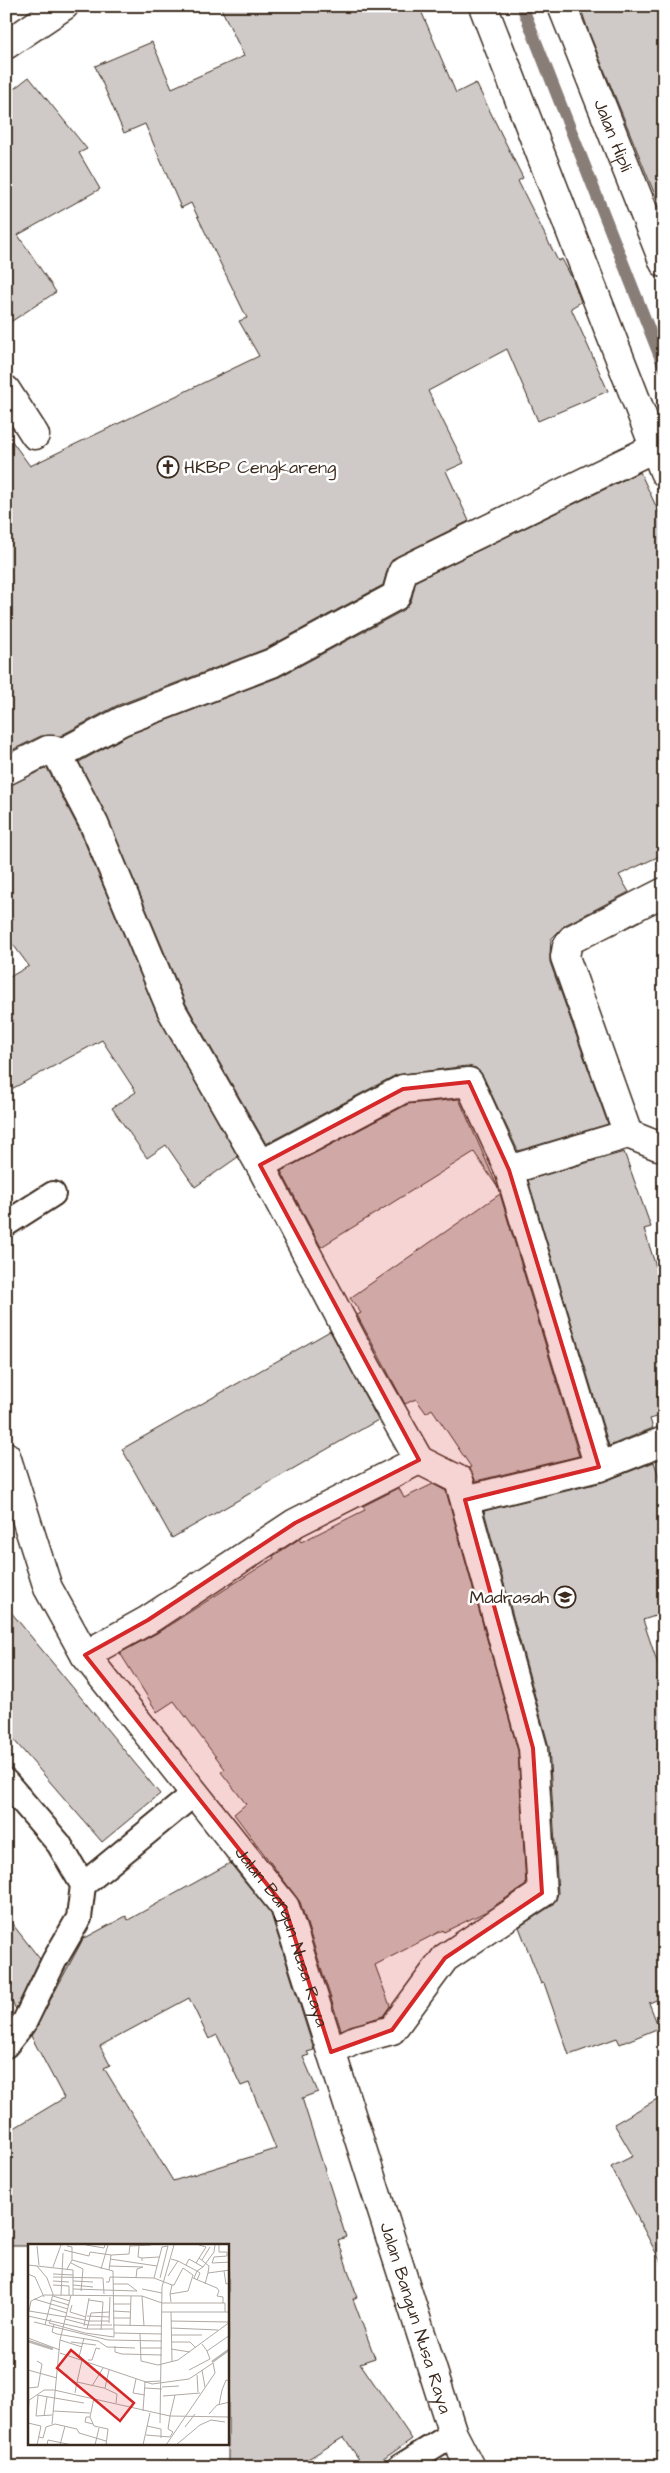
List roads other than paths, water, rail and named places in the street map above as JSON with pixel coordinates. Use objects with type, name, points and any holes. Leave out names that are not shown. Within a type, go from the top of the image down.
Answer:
[{"type":"street","points":[[6,45],[64,6]]},
{"type":"street","points":[[58,756],[122,721],[272,663],[396,596],[403,571],[406,569],[659,460],[483,6]]},
{"type":"street","name":"Jalan Hipli","points":[[562,6],[664,263]]},
{"type":"street","points":[[6,390],[35,436]]},
{"type":"street","points":[[6,770],[48,750],[53,750],[58,756],[94,824],[172,1011],[260,1165],[368,1370],[419,1460],[459,1480],[533,1748],[542,1893],[445,1958],[392,2030],[355,2040],[331,2052]]},
{"type":"street","points":[[628,1134],[565,957],[567,946],[572,939],[664,892]]},
{"type":"street","points":[[260,1165],[403,1089],[469,1082],[510,1170],[598,1467]]},
{"type":"street","points":[[510,1170],[628,1134],[662,1150]]},
{"type":"street","points":[[465,1500],[598,1467],[664,1441]]},
{"type":"street","name":"Jalan Bangun Nusa Raya","points":[[6,1456],[48,1588],[85,1656],[285,1907],[453,2434],[470,2467]]},
{"type":"street","points":[[85,1656],[148,1620],[294,1523],[419,1460]]},
{"type":"lane","points":[[6,1224],[53,1194]]},
{"type":"lane","points":[[6,1782],[59,1844],[83,1884],[79,1918],[54,1961],[25,2021],[6,2045]]},
{"type":"lane","points":[[83,1884],[195,1793]]},
{"type":"lane","points":[[400,2467],[453,2434]]},
{"type":"waterway","points":[[522,6],[664,367]]},
{"type":"place","name":"HKBP Cengkareng","points":[[168,467]]},
{"type":"place","name":"Madrasah","points":[[565,1597]]}]
